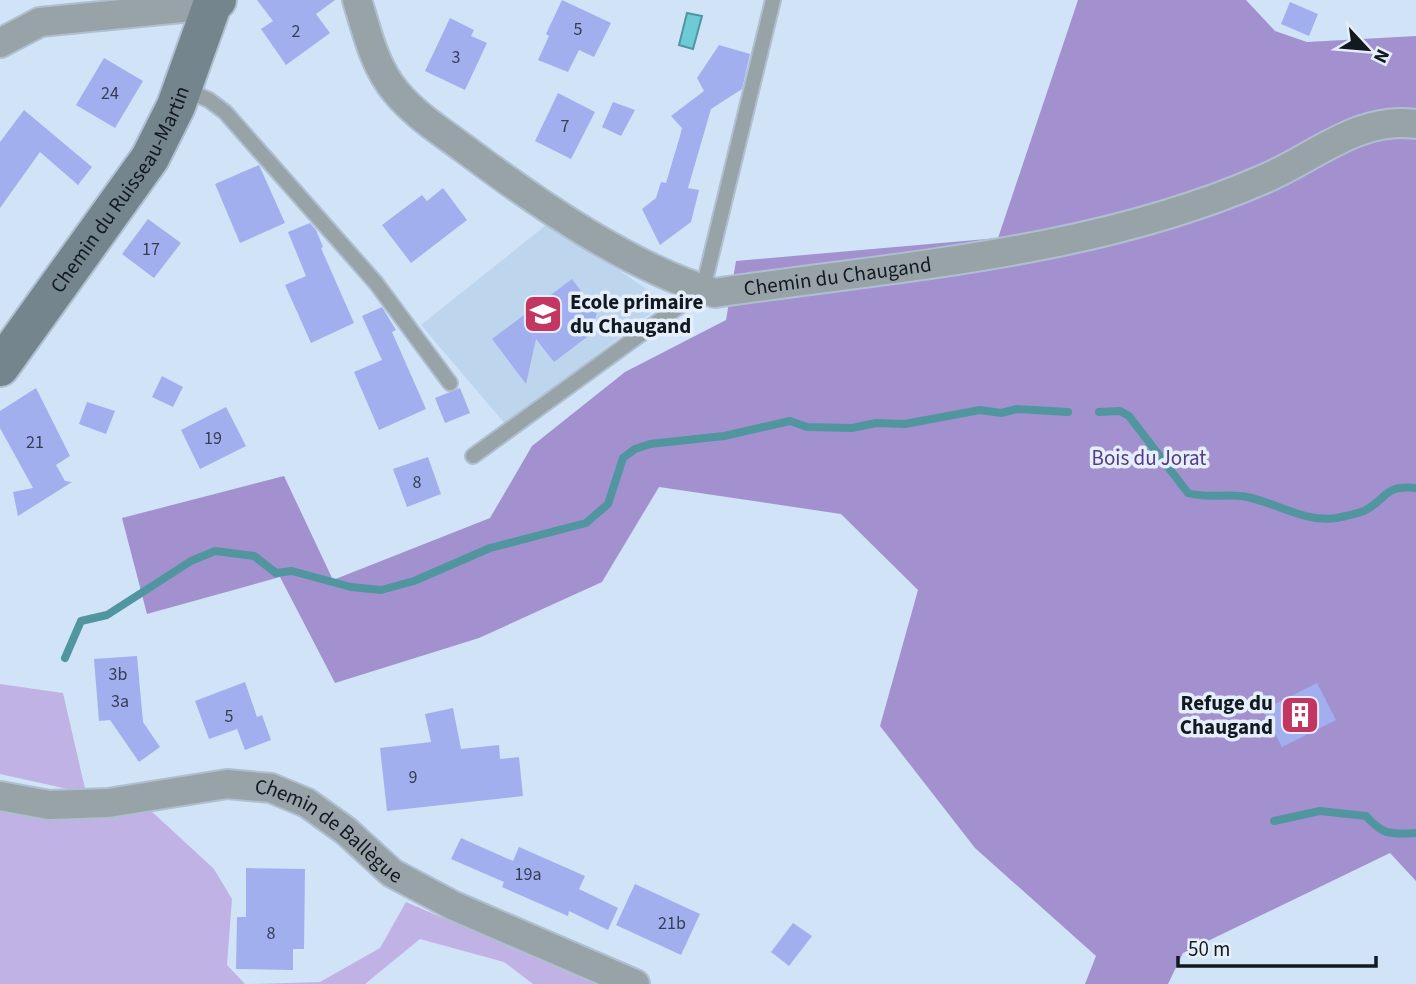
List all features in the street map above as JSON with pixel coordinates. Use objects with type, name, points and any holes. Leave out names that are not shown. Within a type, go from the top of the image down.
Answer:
[{"type":"street","name":"Chemin du Chaugand","points":[[357,0],[372,51],[384,76],[414,111],[525,194],[669,278],[715,293],[1066,242],[1197,207],[1267,178],[1349,135],[1381,124],[1416,124]]},
{"type":"street","points":[[0,43],[40,22],[214,2]]},
{"type":"street","name":"Chemin du Ruisseau-Martin","points":[[0,367],[150,158],[183,88],[214,2]]},
{"type":"street","name":"Chemin de Ballègue","points":[[0,796],[49,804],[108,803],[227,784],[271,788],[307,803],[402,878],[454,906],[635,984]]},
{"type":"lane","points":[[473,457],[703,289],[773,0]]},
{"type":"lane","points":[[183,88],[209,100],[225,112],[376,284],[450,383]]},
{"type":"shaded area","points":[[687,13],[702,16],[693,49],[679,45]]},
{"type":"shaded area","name":"Ecole primaire du Chaugand","points":[[550,222],[665,302],[506,425],[421,325]]},
{"type":"shaded area","points":[[0,684],[63,693],[86,793],[0,774]]},
{"type":"shaded area","points":[[149,809],[214,869],[232,899],[227,965],[245,984],[0,984],[0,812]]},
{"type":"shaded area","points":[[406,902],[595,984],[533,984],[504,962],[420,939],[365,984],[251,984],[320,982],[380,948]]},
{"type":"green space","name":"Bois du Jorat","points":[[1078,0],[1246,0],[1275,31],[1307,42],[1416,36],[1416,881],[1390,853],[1183,953],[1168,984],[1085,984],[1096,956],[975,848],[880,726],[918,590],[841,514],[659,487],[602,582],[479,638],[335,683],[280,577],[147,614],[122,518],[284,476],[333,580],[490,518],[532,446],[625,372],[726,320],[736,261],[998,238]]},
{"type":"building","points":[[257,0],[335,0],[316,14],[330,33],[286,65],[261,29],[273,21]]},
{"type":"building","points":[[562,0],[611,23],[594,57],[579,50],[568,72],[538,60],[549,36],[546,34]]},
{"type":"building","points":[[1290,2],[1318,14],[1309,36],[1281,24]]},
{"type":"building","points":[[450,18],[474,30],[471,36],[487,43],[465,90],[425,71]]},
{"type":"building","points":[[719,45],[750,54],[742,89],[711,109],[688,188],[699,190],[691,222],[660,245],[642,209],[656,198],[661,182],[666,183],[682,128],[671,116],[704,91],[697,78]]},
{"type":"building","points":[[104,58],[143,81],[115,128],[76,105]]},
{"type":"building","points":[[558,93],[595,112],[571,159],[535,141]]},
{"type":"building","points":[[613,102],[635,110],[621,136],[602,127]]},
{"type":"building","points":[[24,110],[92,167],[78,185],[40,152],[0,208],[0,142]]},
{"type":"building","points":[[259,165],[285,223],[240,243],[215,184]]},
{"type":"building","points":[[443,188],[467,220],[411,263],[382,225],[422,195],[427,201]]},
{"type":"building","points":[[148,219],[181,243],[154,278],[122,254]]},
{"type":"building","points":[[310,223],[316,230],[323,247],[321,248],[354,323],[311,343],[285,285],[306,276],[288,232]]},
{"type":"building","points":[[572,279],[597,312],[591,334],[554,362],[536,339],[526,384],[492,339]]},
{"type":"building","points":[[382,307],[396,330],[392,332],[426,409],[379,430],[354,372],[382,360],[362,316]]},
{"type":"building","points":[[162,376],[183,387],[173,407],[152,397]]},
{"type":"building","points":[[36,388],[70,456],[56,465],[65,481],[72,482],[18,516],[13,492],[33,488],[0,428],[0,411]]},
{"type":"building","points":[[460,388],[470,413],[445,423],[435,398]]},
{"type":"building","points":[[87,402],[115,411],[106,434],[79,424]]},
{"type":"building","points":[[226,407],[246,446],[200,469],[181,430]]},
{"type":"building","points":[[428,457],[441,494],[407,507],[393,469]]},
{"type":"building","points":[[137,656],[143,722],[160,747],[139,762],[110,720],[99,721],[94,659]]},
{"type":"building","points":[[245,682],[257,717],[262,715],[271,740],[245,750],[237,729],[209,739],[195,701]]},
{"type":"building","name":"Refuge du Chaugand","points":[[1317,683],[1336,720],[1282,747],[1263,710]]},
{"type":"building","points":[[453,708],[461,749],[499,745],[500,759],[519,757],[523,796],[387,811],[380,748],[431,742],[425,714]]},
{"type":"building","points":[[461,838],[513,861],[519,847],[585,876],[579,889],[618,908],[608,930],[569,911],[568,916],[502,887],[504,882],[451,859]]},
{"type":"building","points":[[246,868],[305,869],[304,949],[293,949],[293,970],[236,969],[237,917],[246,917]]},
{"type":"building","points":[[635,884],[700,914],[681,955],[616,925]]},
{"type":"building","points":[[793,923],[812,936],[789,966],[771,952]]},
{"type":"waterway","points":[[65,658],[81,621],[107,615],[191,561],[215,551],[254,556],[276,573],[292,571],[351,587],[381,590],[414,581],[490,548],[586,523],[608,504],[623,458],[635,449],[650,444],[724,436],[790,421],[807,427],[852,428],[876,423],[905,424],[980,410],[1001,413],[1017,409],[1068,412]]},
{"type":"waterway","points":[[1099,412],[1120,411],[1129,416],[1188,493],[1247,497],[1302,515],[1325,519],[1364,511],[1391,491],[1416,488]]},
{"type":"waterway","points":[[1274,821],[1320,811],[1366,816],[1388,832],[1416,833]]},
{"type":"place","name":"Ecole primaire du Chaugand","points":[[543,314]]},
{"type":"place","name":"Refuge du Chaugand","points":[[1300,715]]}]
